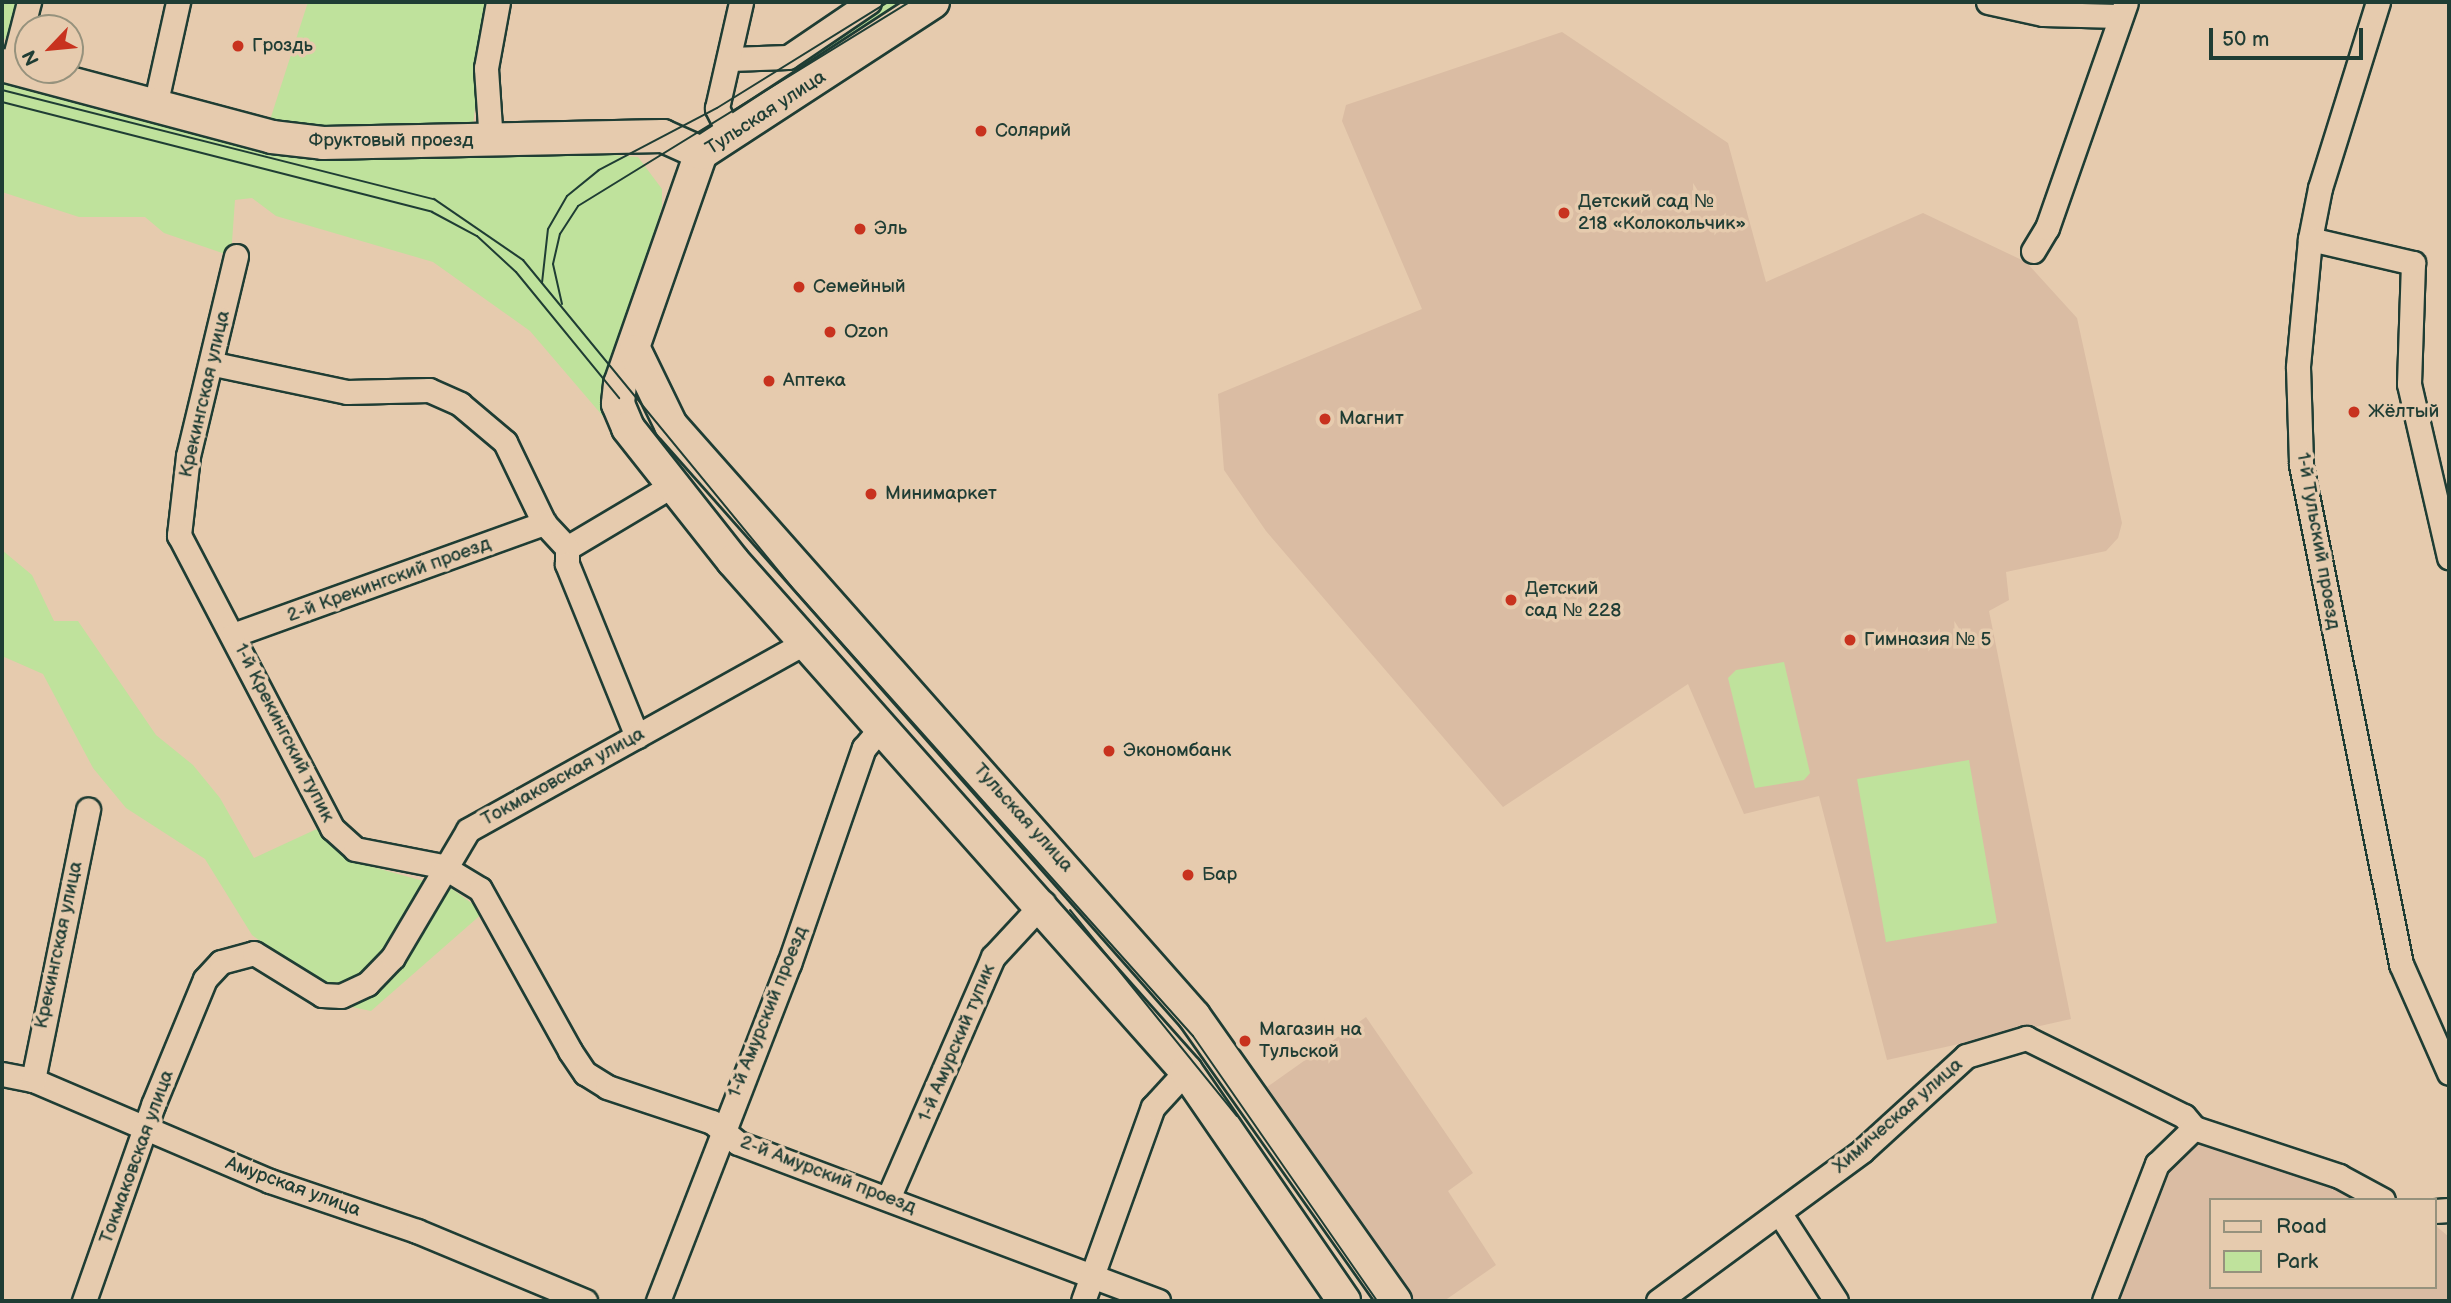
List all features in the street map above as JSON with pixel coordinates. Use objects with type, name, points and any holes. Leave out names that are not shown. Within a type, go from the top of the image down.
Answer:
[{"type":"street","points":[[7,66],[30,2]]},
{"type":"street","points":[[155,106],[178,2]]},
{"type":"street","points":[[491,142],[486,68],[498,2]]},
{"type":"street","points":[[730,134],[717,108],[741,2]]},
{"type":"street","points":[[730,59],[788,57],[869,2]]},
{"type":"street","name":"Тульская улица","points":[[933,2],[701,153],[618,404],[671,486],[1043,903],[1186,1071],[1344,1301]]},
{"type":"street","points":[[1988,2],[2043,14],[2122,9],[2047,228],[2033,251]]},
{"type":"street","name":"1-й Тульский проезд","points":[[2378,2],[2310,239],[2298,367],[2301,465],[2400,964],[2449,1073]]},
{"type":"street","name":"Фруктовый проезд","points":[[7,66],[155,106],[323,143],[491,142],[663,136],[701,153]]},
{"type":"street","points":[[2310,239],[2413,262],[2409,384],[2442,497],[2449,557]]},
{"type":"street","name":"Крекингская улица","points":[[197,571],[178,523],[188,456],[214,364],[236,256]]},
{"type":"street","name":"Тульская улица","points":[[635,351],[671,425],[729,494],[1145,955],[1251,1091],[1395,1301]]},
{"type":"street","points":[[214,364],[347,392],[397,388],[442,395],[505,442],[544,523],[567,548],[567,564],[637,736]]},
{"type":"street","points":[[567,548],[671,486]]},
{"type":"street","name":"2-й Крекингский проезд","points":[[233,635],[544,523]]},
{"type":"street","name":"1-й Крекингский тупик","points":[[197,571],[233,635],[332,828],[355,849],[443,866]]},
{"type":"street","name":"Токмаковская улица","points":[[85,1301],[205,979],[221,962],[254,953],[322,995],[341,996],[367,984],[393,957],[443,866],[468,830],[807,641]]},
{"type":"street","name":"1-й Амурский проезд","points":[[658,1301],[721,1132],[789,964],[864,748],[883,725]]},
{"type":"street","name":"Крекингская улица","points":[[33,1080],[88,810]]},
{"type":"street","name":"2-й Амурский проезд","points":[[443,866],[480,890],[585,1073],[607,1087],[712,1122],[721,1132],[1158,1301]]},
{"type":"street","name":"1-й Амурский тупик","points":[[888,1196],[993,957],[1043,903]]},
{"type":"street","name":"Химическая улица","points":[[1658,1301],[1780,1214],[1862,1151],[1966,1056],[2026,1038],[2184,1115],[2194,1128]]},
{"type":"street","points":[[1083,1301],[1153,1107],[1186,1071]]},
{"type":"street","name":"Амурская улица","points":[[2,1074],[33,1080],[270,1181],[417,1231],[585,1301]]},
{"type":"street","points":[[2104,1301],[2157,1164],[2194,1128],[2339,1176],[2379,1198]]},
{"type":"street","points":[[1780,1214],[1836,1301]]},
{"type":"shaded area","points":[[1562,32],[1728,143],[1766,282],[1923,213],[2026,262],[2077,318],[2122,523],[2118,538],[2106,551],[2006,572],[2009,600],[1989,611],[2071,1019],[1887,1060],[1819,796],[1744,814],[1688,684],[1503,807],[1266,531],[1224,470],[1218,394],[1422,309],[1342,121],[1346,105]]},
{"type":"shaded area","points":[[1366,1017],[1473,1173],[1448,1191],[1496,1265],[1444,1301],[1408,1301],[1263,1090]]},
{"type":"shaded area","points":[[2201,1142],[2359,1198],[2210,1198],[2210,1289],[2437,1289],[2437,1227],[2449,1237],[2449,1301],[2113,1301],[2165,1163]]},
{"type":"green space","points":[[2,2],[16,2],[14,25],[2,43]]},
{"type":"green space","points":[[308,2],[488,2],[473,125],[320,133],[269,123]]},
{"type":"green space","points":[[879,2],[919,2],[794,77],[790,62]]},
{"type":"green space","points":[[2,74],[14,77],[14,84],[37,84],[163,120],[638,157],[662,189],[662,206],[621,345],[619,435],[530,331],[433,262],[276,216],[252,198],[235,200],[231,256],[164,233],[145,217],[79,217],[2,192]]},
{"type":"green space","points":[[2,550],[32,575],[54,621],[78,621],[156,735],[193,765],[220,798],[254,858],[321,827],[348,860],[452,889],[484,912],[371,1011],[352,1007],[252,935],[205,859],[126,808],[93,768],[43,674],[2,656]]},
{"type":"green space","points":[[1784,662],[1810,773],[1804,780],[1755,788],[1728,678],[1736,670]]},
{"type":"green space","points":[[1969,760],[1997,923],[1886,942],[1857,779]]},
{"type":"tram line","points":[[542,283],[548,229],[567,196],[599,170],[717,108],[888,2]]},
{"type":"tram line","points":[[562,304],[553,264],[560,234],[578,206],[909,2]]},
{"type":"tram line","points":[[2,90],[434,199],[523,260],[795,591],[1193,1036],[1377,1301]]},
{"type":"tram line","points":[[2,102],[432,212],[477,236],[516,272],[619,398]]},
{"type":"tram line","points":[[1070,910],[1237,1116]]},
{"type":"place","name":"Гроздь","points":[[238,46]]},
{"type":"place","name":"Солярий","points":[[981,131]]},
{"type":"place","name":"Детский сад № 218 «Колокольчик»","points":[[1564,213]]},
{"type":"place","name":"Эль","points":[[860,229]]},
{"type":"place","name":"Семейный","points":[[799,287]]},
{"type":"place","name":"Ozon","points":[[830,332]]},
{"type":"place","name":"Аптека","points":[[769,381]]},
{"type":"place","name":"Жёлтый","points":[[2354,412]]},
{"type":"place","name":"Магнит","points":[[1325,419]]},
{"type":"place","name":"Минимаркет","points":[[871,494]]},
{"type":"place","name":"Детский сад № 228","points":[[1511,600]]},
{"type":"place","name":"Гимназия № 5","points":[[1850,640]]},
{"type":"place","name":"Экономбанк","points":[[1109,751]]},
{"type":"place","name":"Бар","points":[[1188,875]]},
{"type":"place","name":"Магазин на Тульской","points":[[1245,1041]]}]
